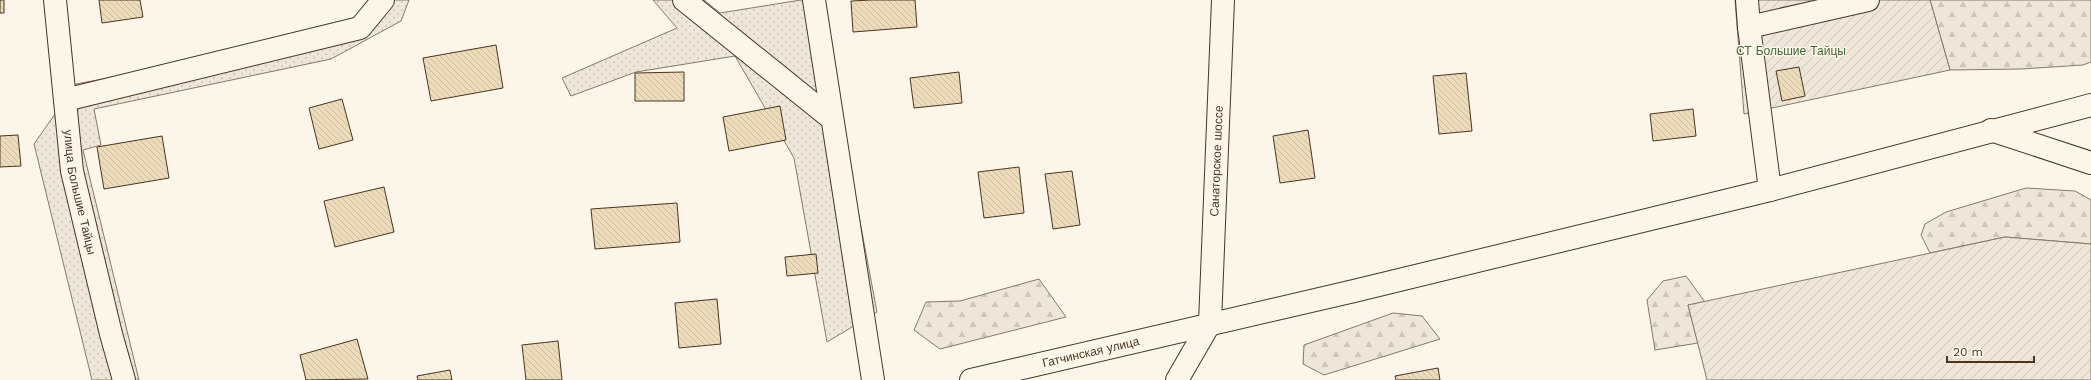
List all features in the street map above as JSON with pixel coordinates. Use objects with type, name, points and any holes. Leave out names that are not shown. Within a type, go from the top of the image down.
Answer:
[{"type":"street","name":"улица Большие Тайцы","points":[[55,0],[72,172],[110,334],[124,380]]},
{"type":"street","points":[[65,100],[360,28],[383,0]]},
{"type":"street","points":[[684,0],[832,119]]},
{"type":"street","points":[[814,0],[873,380]]},
{"type":"street","name":"Санаторское шоссе","points":[[1210,323],[1223,0]]},
{"type":"street","points":[[1747,0],[1749,27],[1770,190]]},
{"type":"street","points":[[1749,27],[1868,0]]},
{"type":"street","name":"Гатчинская улица","points":[[971,380],[1210,323],[1354,291],[1770,190],[2091,105]]},
{"type":"street","points":[[1992,130],[2091,163]]},
{"type":"street","points":[[1177,380],[1210,323]]},
{"type":"green space","points":[[385,0],[409,0],[401,21],[331,59],[94,109],[101,145],[83,150],[139,380],[92,380],[34,144],[76,84],[357,31]]},
{"type":"green space","points":[[653,0],[704,0],[720,13],[801,0],[824,0],[836,94],[877,312],[827,342],[794,158],[735,56],[636,72],[571,96],[562,78],[677,28]]},
{"type":"green space","name":"СТ Большие Тайцы","points":[[1735,0],[1930,0],[1950,70],[1744,114]]},
{"type":"green space","points":[[1930,0],[2091,0],[2091,62],[2083,65],[2021,69],[1950,70]]},
{"type":"green space","points":[[2026,188],[2075,191],[2091,200],[2091,244],[2005,237],[1930,253],[1921,235],[1925,224],[1946,212]]},
{"type":"green space","points":[[2005,237],[2091,244],[2091,380],[1707,380],[1688,305]]},
{"type":"green space","points":[[1686,276],[1705,302],[1688,305],[1698,343],[1655,350],[1647,300],[1663,281]]},
{"type":"green space","points":[[1039,279],[1066,317],[940,349],[914,330],[926,302],[960,301]]},
{"type":"green space","points":[[1393,313],[1422,316],[1440,339],[1324,375],[1303,364],[1304,345]]},
{"type":"building","points":[[0,0],[4,0],[4,13],[0,13]]},
{"type":"building","points":[[99,0],[140,0],[143,17],[102,23]]},
{"type":"building","points":[[915,0],[917,27],[853,32],[851,1]]},
{"type":"building","points":[[496,45],[503,88],[431,101],[423,58]]},
{"type":"building","points":[[1799,67],[1805,96],[1782,101],[1776,71]]},
{"type":"building","points":[[684,72],[684,101],[635,101],[635,73]]},
{"type":"building","points":[[959,72],[962,103],[914,108],[910,78]]},
{"type":"building","points":[[1466,73],[1472,131],[1439,134],[1433,76]]},
{"type":"building","points":[[342,99],[353,140],[319,149],[309,108]]},
{"type":"building","points":[[780,106],[786,140],[729,151],[723,117]]},
{"type":"building","points":[[1693,109],[1696,136],[1653,141],[1650,114]]},
{"type":"building","points":[[1308,130],[1315,178],[1280,183],[1273,136]]},
{"type":"building","points":[[18,135],[21,166],[0,167],[0,136]]},
{"type":"building","points":[[162,136],[169,178],[104,189],[97,147]]},
{"type":"building","points":[[1019,167],[1024,213],[984,218],[978,172]]},
{"type":"building","points":[[1072,171],[1080,225],[1053,229],[1045,174]]},
{"type":"building","points":[[384,187],[394,232],[335,247],[324,201]]},
{"type":"building","points":[[677,203],[680,242],[595,249],[591,209]]},
{"type":"building","points":[[816,254],[818,273],[787,276],[785,257]]},
{"type":"building","points":[[717,299],[721,344],[679,348],[675,303]]},
{"type":"building","points":[[357,339],[368,379],[306,380],[300,355]]},
{"type":"building","points":[[558,341],[562,380],[526,380],[522,345]]},
{"type":"building","points":[[1438,368],[1440,380],[1396,380],[1395,376]]},
{"type":"building","points":[[450,370],[452,380],[418,380],[417,376]]}]
